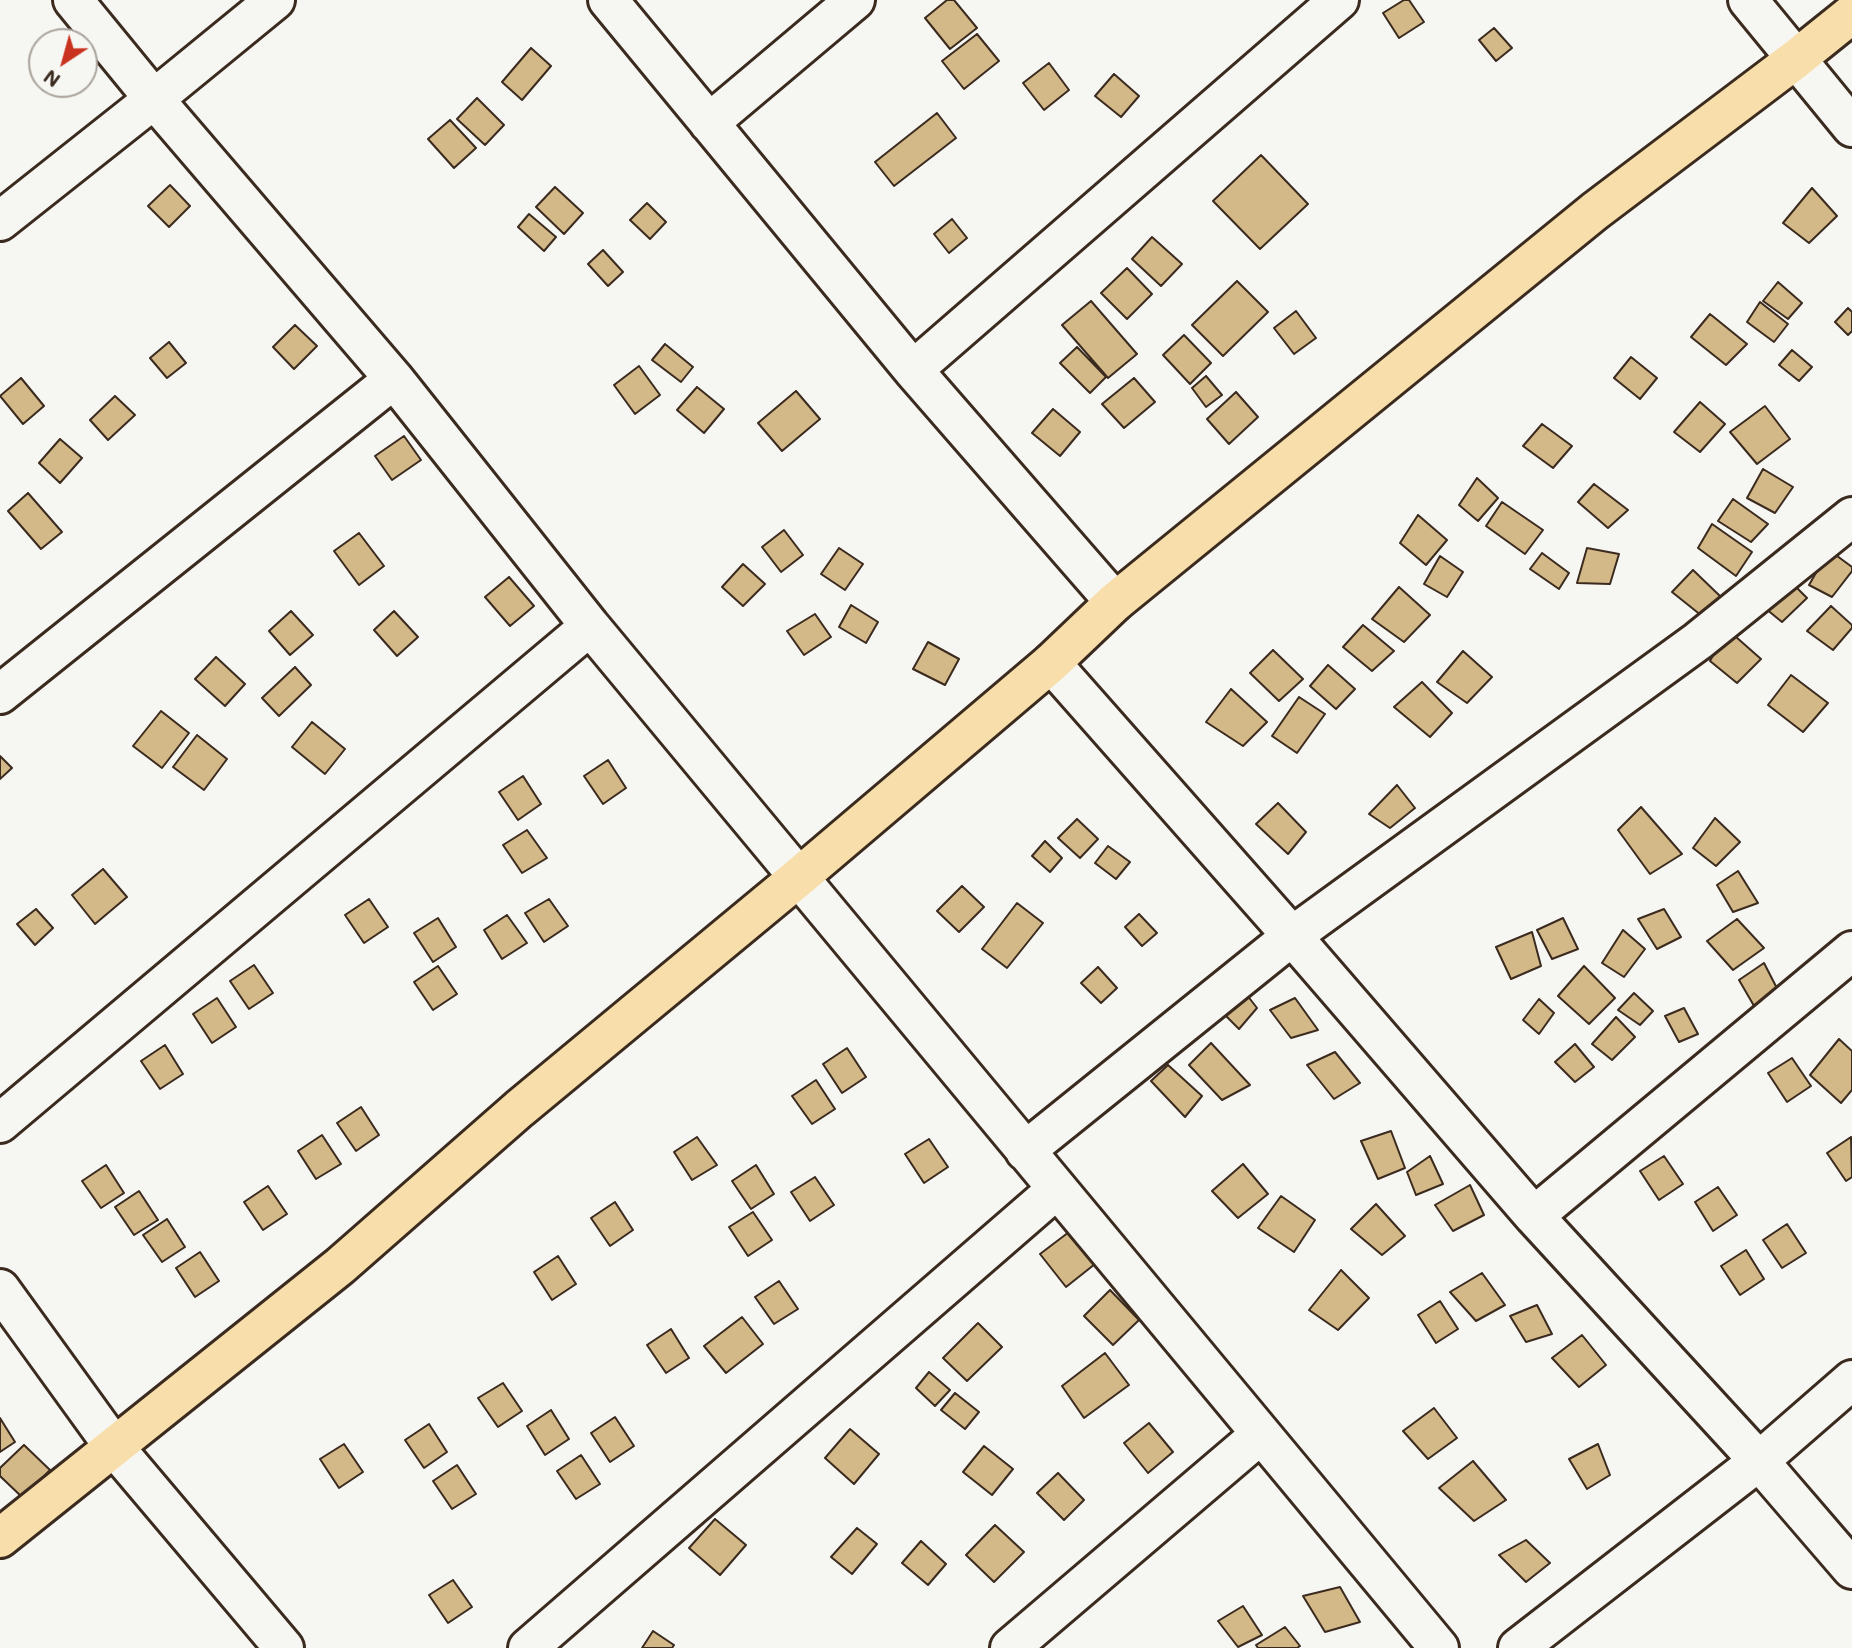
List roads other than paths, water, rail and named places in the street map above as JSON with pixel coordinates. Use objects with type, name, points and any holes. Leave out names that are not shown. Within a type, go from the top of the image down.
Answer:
[{"type":"main road","points":[[0,1538],[340,1266],[519,1109],[1051,663],[1115,602],[1595,211],[1796,59],[1852,13]]},
{"type":"street","points":[[73,0],[154,99],[394,379],[590,626],[1439,1648]]},
{"type":"street","points":[[0,220],[275,0]]},
{"type":"street","points":[[608,0],[913,370],[1115,602]]},
{"type":"street","points":[[709,122],[855,0]]},
{"type":"street","points":[[913,370],[1339,0]]},
{"type":"street","points":[[1748,0],[1852,127]]},
{"type":"street","points":[[0,694],[394,379]]},
{"type":"street","points":[[1026,1151],[1292,936],[1699,640],[1852,517]]},
{"type":"street","points":[[0,1123],[590,626]]},
{"type":"street","points":[[1051,663],[1534,1216],[1759,1461],[1852,1569]]},
{"type":"street","points":[[1534,1216],[1852,951]]},
{"type":"street","points":[[528,1648],[1057,1189]]},
{"type":"street","points":[[0,1289],[115,1448],[284,1648]]},
{"type":"street","points":[[1518,1648],[1759,1461],[1852,1380]]},
{"type":"street","points":[[1010,1648],[1261,1434]]}]
